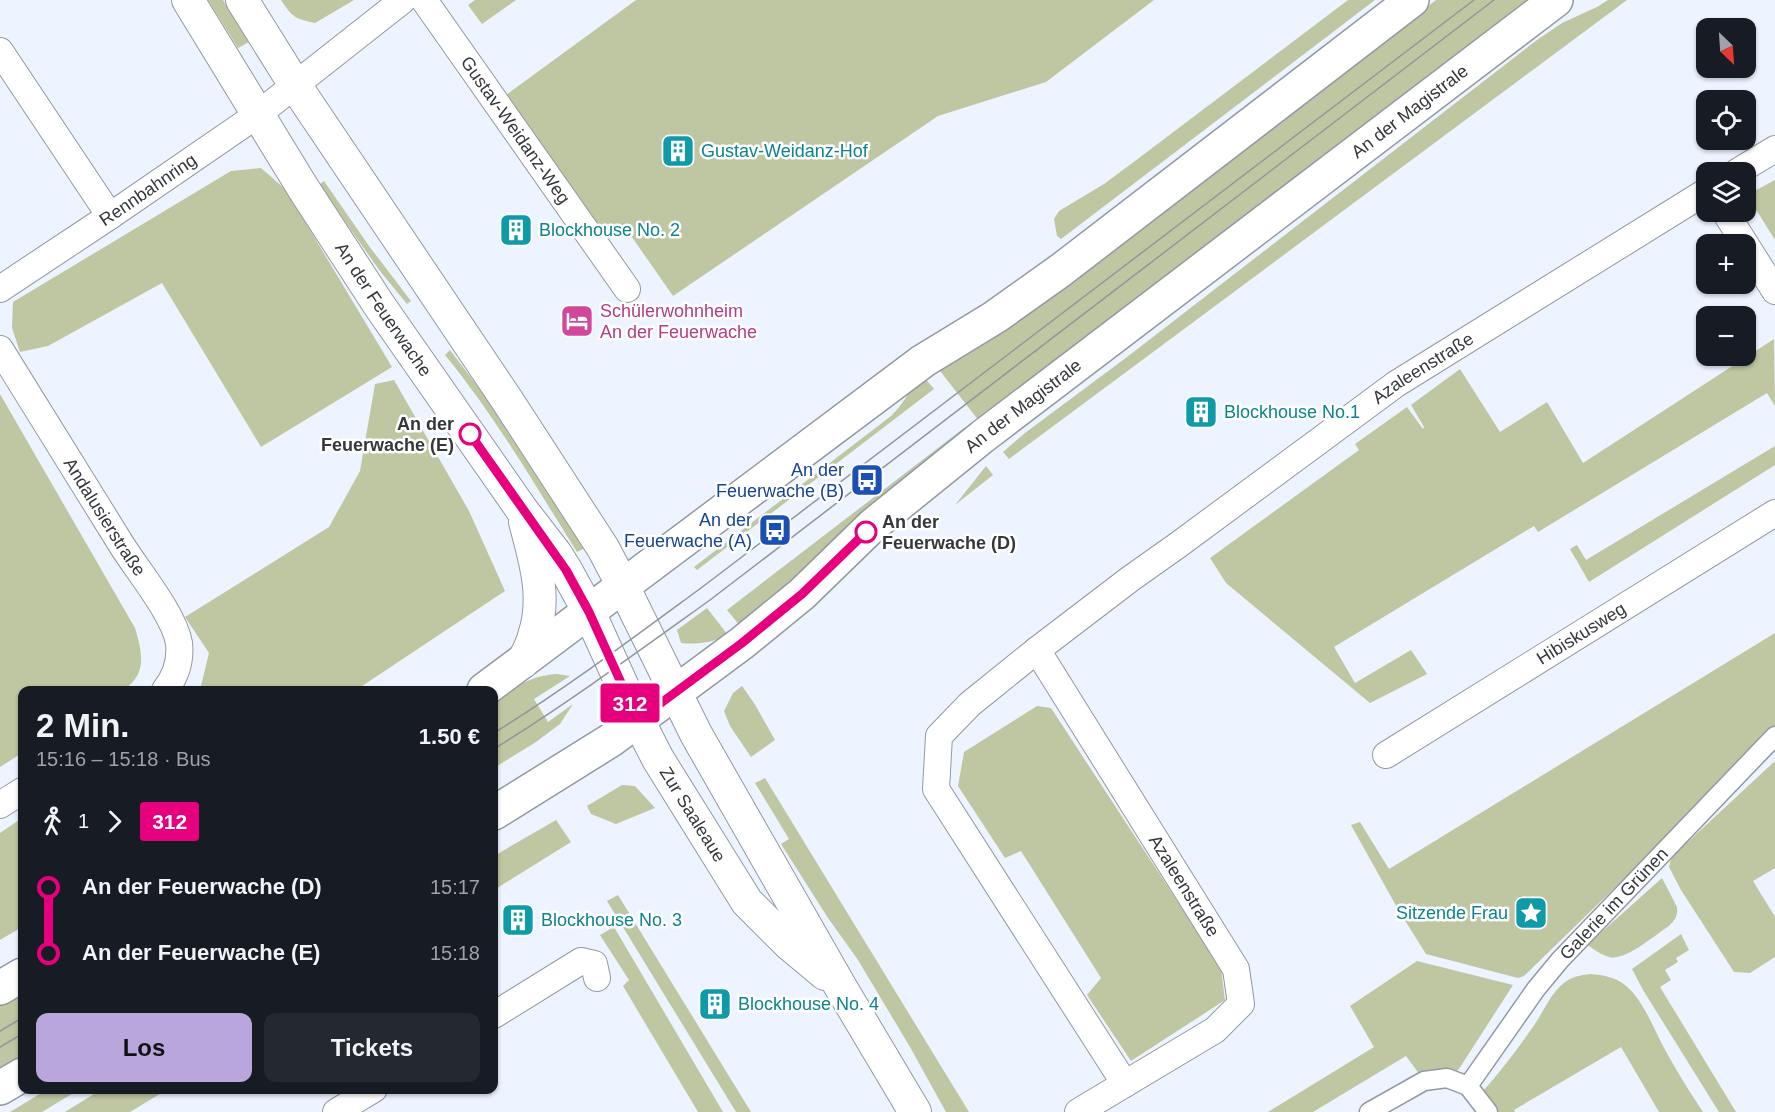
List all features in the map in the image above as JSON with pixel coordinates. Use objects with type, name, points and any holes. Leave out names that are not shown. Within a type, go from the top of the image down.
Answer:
[{"type":"main road","points":[[490,686],[923,361],[995,317],[1061,270],[1412,0]]},
{"type":"main road","name":"An der Magistrale","points":[[498,811],[574,764],[742,643],[793,601],[873,525],[982,437],[1556,0]]},
{"type":"main road","points":[[0,988],[18,977]]},
{"type":"main road","points":[[0,1088],[18,1077]]},
{"type":"street","name":"An der Feuerwache","points":[[188,0],[257,114],[380,305],[522,510],[556,554],[589,612]]},
{"type":"street","points":[[242,0],[295,85],[507,400],[603,548],[623,586]]},
{"type":"street","name":"Rennbahnring","points":[[0,290],[257,114],[403,0]]},
{"type":"street","name":"Gustav-Weidanz-Weg","points":[[424,0],[627,289]]},
{"type":"street","points":[[0,51],[111,216]]},
{"type":"street","points":[[1754,162],[1775,149]]},
{"type":"street","name":"Azaleenstraße","points":[[1125,1084],[936,789],[939,736],[970,704],[1037,650],[1396,384],[1696,198]]},
{"type":"street","points":[[1731,222],[1775,291]]},
{"type":"street","name":"Andalusierstraße","points":[[0,349],[122,546],[169,617],[178,642],[180,662],[168,686]]},
{"type":"street","points":[[522,510],[540,586],[536,629],[523,662]]},
{"type":"street","name":"Hibiskusweg","points":[[1386,755],[1775,513]]},
{"type":"street","name":"Zur Saaleaue","points":[[623,586],[696,734],[915,1112]]},
{"type":"street","name":"Zur Saaleaue","points":[[589,612],[658,759],[747,902],[789,944],[840,986]]},
{"type":"street","name":"Azaleenstraße","points":[[1037,650],[1236,969],[1241,1004],[1215,1030],[1078,1112]]},
{"type":"street","name":"Galerie im Grünen","points":[[1468,1086],[1536,989],[1560,960],[1775,736]]},
{"type":"street","points":[[0,805],[18,794]]},
{"type":"street","points":[[498,1013],[581,961],[594,964],[597,978]]},
{"type":"street","points":[[1368,1112],[1424,1082],[1447,1078],[1468,1086],[1488,1112]]},
{"type":"street","points":[[336,1112],[366,1094]]},
{"type":"green space","points":[[208,0],[223,0],[249,42],[238,48]]},
{"type":"green space","points":[[281,0],[354,0],[315,23],[295,16]]},
{"type":"green space","points":[[475,0],[516,0],[482,24],[468,5]]},
{"type":"green space","points":[[636,0],[1154,0],[1046,82],[938,116],[673,296],[627,230],[598,235],[502,98]]},
{"type":"green space","points":[[1348,0],[1375,0],[1061,239],[1057,236],[1054,219],[1059,211],[1104,184]]},
{"type":"green space","points":[[1436,0],[1534,0],[979,421],[937,367],[1016,321]]},
{"type":"green space","points":[[1608,0],[1627,0],[1009,459],[1003,452],[1537,40],[1562,23]]},
{"type":"green space","points":[[261,168],[286,190],[392,367],[261,447],[162,283],[48,346],[20,352],[12,328],[13,302],[231,171]]},
{"type":"green space","points":[[1775,180],[1775,240],[1756,209],[1756,190]]},
{"type":"green space","points":[[324,181],[411,301],[407,304],[380,271],[319,185]]},
{"type":"green space","points":[[1774,339],[1775,406],[1767,393],[1538,532],[1534,526],[1334,647],[1355,683],[1411,650],[1427,674],[1370,703],[1226,583],[1210,558],[1359,450],[1355,444],[1407,407],[1423,429],[1411,405],[1460,369],[1500,432],[1547,402],[1583,463],[1732,366],[1756,366],[1756,351]]},
{"type":"green space","points":[[450,350],[497,412],[585,548],[577,552],[498,426],[445,355]]},
{"type":"green space","points":[[923,376],[934,389],[697,570],[694,567],[891,416]]},
{"type":"green space","points":[[394,380],[469,511],[505,591],[362,686],[201,686],[209,653],[185,617],[329,527],[360,471],[375,384]]},
{"type":"green space","points":[[0,394],[135,628],[141,662],[140,670],[128,686],[18,686],[18,756],[0,767]]},
{"type":"green space","points":[[964,428],[967,432],[741,627],[727,610]]},
{"type":"green space","points":[[1775,446],[1775,465],[1589,582],[1570,549],[1577,545],[1586,560]]},
{"type":"green space","points":[[986,466],[993,475],[955,505]]},
{"type":"green space","points":[[707,608],[728,635],[705,642],[681,643],[677,630]]},
{"type":"green space","points":[[1775,633],[1775,732],[1524,976],[1518,978],[1426,954],[1351,825],[1360,822],[1389,869]]},
{"type":"green space","points":[[547,675],[570,676],[534,699],[548,722],[573,704],[560,724],[498,766],[498,699],[516,687]]},
{"type":"green space","points":[[742,686],[775,740],[751,757],[730,726],[724,711],[733,693]]},
{"type":"green space","points":[[1037,706],[1051,708],[1221,968],[1225,1000],[1131,1061],[1087,995],[1101,978],[1021,851],[1005,858],[958,786],[964,752]]},
{"type":"green space","points":[[1775,761],[1775,868],[1753,881],[1775,917],[1775,957],[1750,973],[1734,972],[1681,890],[1669,867],[1671,859],[1677,852]]},
{"type":"green space","points":[[765,778],[969,1112],[946,1112],[858,960],[781,844],[789,839],[755,783]]},
{"type":"green space","points":[[622,785],[635,786],[655,808],[616,824],[591,814],[587,806]]},
{"type":"green space","points":[[556,820],[571,842],[498,888],[498,854]]},
{"type":"green space","points":[[18,821],[18,929],[0,940],[0,833]]},
{"type":"green space","points":[[1662,878],[1677,907],[1676,918],[1669,926],[1623,956],[1609,957],[1587,945]]},
{"type":"green space","points":[[618,895],[751,1112],[736,1112],[607,901]]},
{"type":"green space","points":[[614,927],[723,1112],[698,1112],[623,986],[629,980],[600,935]]},
{"type":"green space","points":[[1681,934],[1689,950],[1676,958],[1678,962],[1665,970],[1671,980],[1660,987],[1736,1112],[1719,1112],[1632,969]]},
{"type":"green space","points":[[1417,961],[1513,985],[1459,1069],[1428,1086],[1406,1056],[1313,1112],[1268,1112],[1374,1047],[1350,1006]]},
{"type":"green space","points":[[1590,974],[1613,978],[1621,982],[1637,998],[1673,1064],[1703,1112],[1659,1112],[1621,1047],[1514,1110],[1515,1112],[1486,1112],[1477,1098],[1535,1024],[1553,994],[1568,980]]},
{"type":"green space","points":[[18,994],[18,1063],[0,1074],[0,1005]]},
{"type":"green space","points":[[40,1094],[72,1094],[42,1112],[10,1112]]},
{"type":"green space","points":[[94,1094],[160,1094],[130,1112],[65,1112]]},
{"type":"tram line","points":[[498,730],[573,681],[701,588],[1474,0]]},
{"type":"tram line","points":[[498,746],[576,695],[710,600],[1494,0]]},
{"type":"tram line","points":[[0,1031],[18,1020]]},
{"type":"tram line","points":[[0,1047],[18,1036]]},
{"type":"bus line","name":"312","points":[[470,434],[566,570],[589,612],[638,720],[742,643],[802,594],[866,532]]},
{"type":"place","name":"Gustav-Weidanz-Hof","points":[[678,151]]},
{"type":"place","name":"Blockhouse No. 2","points":[[516,230]]},
{"type":"place","name":"Schülerwohnheim An der Feuerwache","points":[[577,321]]},
{"type":"place","name":"Blockhouse No.1","points":[[1201,412]]},
{"type":"place","name":"An der Feuerwache (E)","points":[[470,434]]},
{"type":"place","name":"An der Feuerwache (B)","points":[[867,480]]},
{"type":"place","name":"An der Feuerwache (A)","points":[[775,530]]},
{"type":"place","name":"An der Feuerwache (D)","points":[[866,532]]},
{"type":"place","name":"Sitzende Frau","points":[[1531,913]]},
{"type":"place","name":"Blockhouse No. 3","points":[[518,920]]},
{"type":"place","name":"Blockhouse No. 4","points":[[715,1004]]}]
